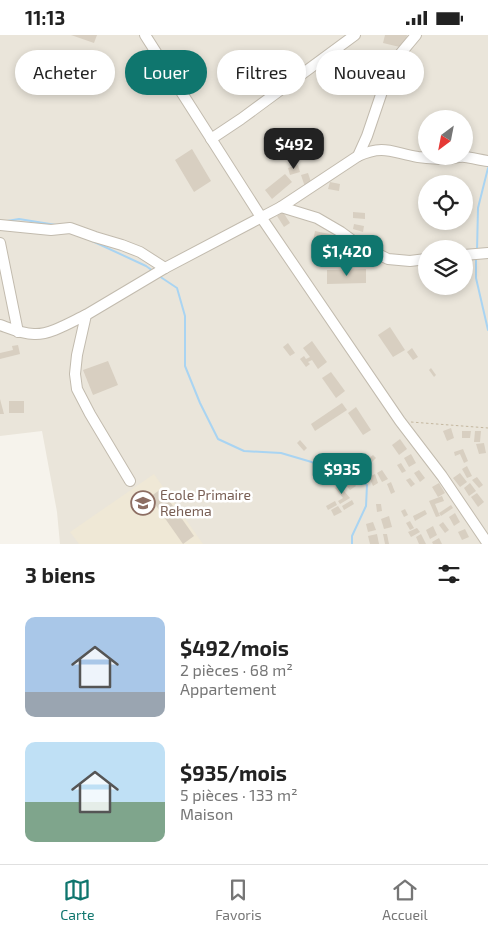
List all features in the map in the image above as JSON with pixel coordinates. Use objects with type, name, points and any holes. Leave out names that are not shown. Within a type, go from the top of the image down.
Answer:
[{"type":"street","points":[[145,35],[261,217],[400,421],[442,476],[488,544]]},
{"type":"street","points":[[211,139],[355,35]]},
{"type":"street","points":[[358,156],[388,74],[396,59],[416,35]]},
{"type":"street","points":[[0,325],[18,332],[35,335],[48,332],[86,315],[165,268],[280,207],[368,151],[379,149],[417,157],[446,159],[464,157],[488,161]]},
{"type":"street","points":[[280,207],[317,218],[341,231],[356,243],[388,259],[418,260]]},
{"type":"street","points":[[0,225],[70,229],[140,252],[165,268]]},
{"type":"street","points":[[0,243],[18,332]]},
{"type":"street","points":[[473,254],[488,253]]},
{"type":"street","points":[[86,315],[77,355],[75,374],[77,389],[130,481]]},
{"type":"path","points":[[400,421],[488,428]]},
{"type":"shaded area","points":[[0,35],[488,35],[488,544],[60,544],[57,512],[42,431],[0,436]]},
{"type":"shaded area","name":"Ecole Primaire Rehema","points":[[154,474],[203,544],[79,544],[70,532]]},
{"type":"building","points":[[71,35],[97,35],[94,43]]},
{"type":"building","points":[[385,35],[407,35],[404,48],[383,43]]},
{"type":"building","points":[[192,149],[211,181],[194,192],[175,160]]},
{"type":"building","points":[[298,165],[300,172],[290,175],[288,168]]},
{"type":"building","points":[[308,173],[312,185],[305,187],[301,175]]},
{"type":"building","points":[[285,174],[292,182],[272,199],[265,190]]},
{"type":"building","points":[[330,182],[340,184],[339,191],[328,189]]},
{"type":"building","points":[[283,212],[290,223],[284,227],[277,216]]},
{"type":"building","points":[[353,212],[365,213],[365,219],[353,218]]},
{"type":"building","points":[[354,224],[364,226],[363,232],[353,229]]},
{"type":"building","points":[[315,231],[334,235],[332,245],[313,241]]},
{"type":"building","points":[[378,258],[378,264],[370,264],[370,259]]},
{"type":"building","points":[[366,269],[366,283],[327,284],[327,270]]},
{"type":"building","points":[[390,327],[405,350],[393,357],[378,335]]},
{"type":"building","points":[[312,341],[327,362],[318,369],[312,360],[308,362],[310,364],[306,367],[300,359],[304,356],[306,359],[310,357],[303,348]]},
{"type":"building","points":[[288,343],[295,353],[290,356],[283,347]]},
{"type":"building","points":[[18,345],[20,354],[0,359],[0,353],[13,350],[12,346]]},
{"type":"building","points":[[412,348],[418,357],[413,360],[407,352]]},
{"type":"building","points":[[108,361],[118,385],[93,395],[83,370]]},
{"type":"building","points":[[431,368],[436,375],[434,377],[429,370]]},
{"type":"building","points":[[331,372],[345,391],[336,398],[322,378]]},
{"type":"building","points":[[0,399],[4,414],[0,414]]},
{"type":"building","points":[[9,401],[24,401],[24,413],[9,413]]},
{"type":"building","points":[[342,403],[347,410],[315,431],[311,424]]},
{"type":"building","points":[[356,407],[371,430],[363,435],[348,413]]},
{"type":"building","points":[[451,428],[454,438],[447,441],[443,431]]},
{"type":"building","points":[[462,431],[471,431],[470,438],[462,438]]},
{"type":"building","points":[[475,431],[481,431],[480,442],[474,442]]},
{"type":"building","points":[[400,439],[407,449],[399,455],[392,445]]},
{"type":"building","points":[[300,440],[307,448],[304,451],[297,443]]},
{"type":"building","points":[[484,443],[486,453],[479,454],[476,444]]},
{"type":"building","points":[[463,449],[468,461],[464,463],[460,454],[455,456],[454,452]]},
{"type":"building","points":[[411,454],[416,463],[409,467],[404,458]]},
{"type":"building","points":[[373,455],[376,458],[371,463],[368,459]]},
{"type":"building","points":[[363,463],[368,470],[361,475],[357,468]]},
{"type":"building","points":[[401,463],[406,471],[402,473],[397,465]]},
{"type":"building","points":[[467,466],[472,476],[467,478],[462,469]]},
{"type":"building","points":[[382,470],[388,479],[382,482],[377,473]]},
{"type":"building","points":[[419,470],[425,478],[420,482],[414,473]]},
{"type":"building","points":[[460,473],[467,482],[460,487],[453,478]]},
{"type":"building","points":[[375,474],[378,483],[373,486],[369,477]]},
{"type":"building","points":[[477,477],[483,485],[479,488],[472,480]]},
{"type":"building","points":[[410,478],[415,484],[411,487],[406,480]]},
{"type":"building","points":[[351,479],[356,486],[350,490],[344,483]]},
{"type":"building","points":[[391,482],[395,492],[391,494],[387,484]]},
{"type":"building","points":[[439,483],[445,493],[438,497],[432,487]]},
{"type":"building","points":[[470,483],[476,491],[469,496],[464,488]]},
{"type":"building","points":[[339,485],[350,498],[340,504],[338,501],[343,498],[335,488]]},
{"type":"building","points":[[161,489],[194,536],[183,544],[150,497]]},
{"type":"building","points":[[477,493],[484,502],[478,507],[471,497]]},
{"type":"building","points":[[442,496],[444,501],[435,504],[440,516],[436,517],[429,501]]},
{"type":"building","points":[[352,500],[354,504],[344,510],[342,506]]},
{"type":"building","points":[[335,501],[337,505],[328,510],[326,506]]},
{"type":"building","points":[[376,504],[381,504],[382,511],[377,512]]},
{"type":"building","points":[[451,505],[453,508],[441,516],[439,513]]},
{"type":"building","points":[[338,506],[342,512],[334,516],[331,510]]},
{"type":"building","points":[[405,509],[408,515],[404,517],[401,511]]},
{"type":"building","points":[[425,510],[427,514],[415,521],[413,516]]},
{"type":"building","points":[[455,513],[460,522],[454,526],[449,517]]},
{"type":"building","points":[[389,516],[392,527],[384,529],[381,519]]},
{"type":"building","points":[[410,521],[414,528],[410,530],[406,523]]},
{"type":"building","points":[[373,522],[376,530],[368,532],[366,524]]},
{"type":"building","points":[[443,522],[449,530],[445,533],[439,525]]},
{"type":"building","points":[[433,526],[437,535],[430,539],[426,530]]},
{"type":"building","points":[[417,528],[420,532],[411,537],[408,532]]},
{"type":"building","points":[[465,529],[469,537],[462,540],[458,532]]},
{"type":"building","points":[[377,534],[379,544],[370,544],[368,536]]},
{"type":"building","points":[[383,534],[387,534],[389,544],[385,544]]},
{"type":"building","points":[[421,534],[426,544],[419,544],[416,537]]},
{"type":"building","points":[[439,538],[442,544],[433,544],[432,542]]},
{"type":"waterway","points":[[477,251],[478,208],[488,168]]},
{"type":"waterway","points":[[7,221],[19,219],[56,225]]},
{"type":"waterway","points":[[90,240],[153,271]]},
{"type":"waterway","points":[[476,259],[476,278],[488,330]]},
{"type":"waterway","points":[[159,276],[177,288],[185,316],[185,366],[200,403],[218,439],[244,451],[281,453],[315,463],[330,476],[352,476],[367,485],[366,506],[352,536],[352,544]]},
{"type":"place","name":"Ecole Primaire Rehema","points":[[143,503]]}]
